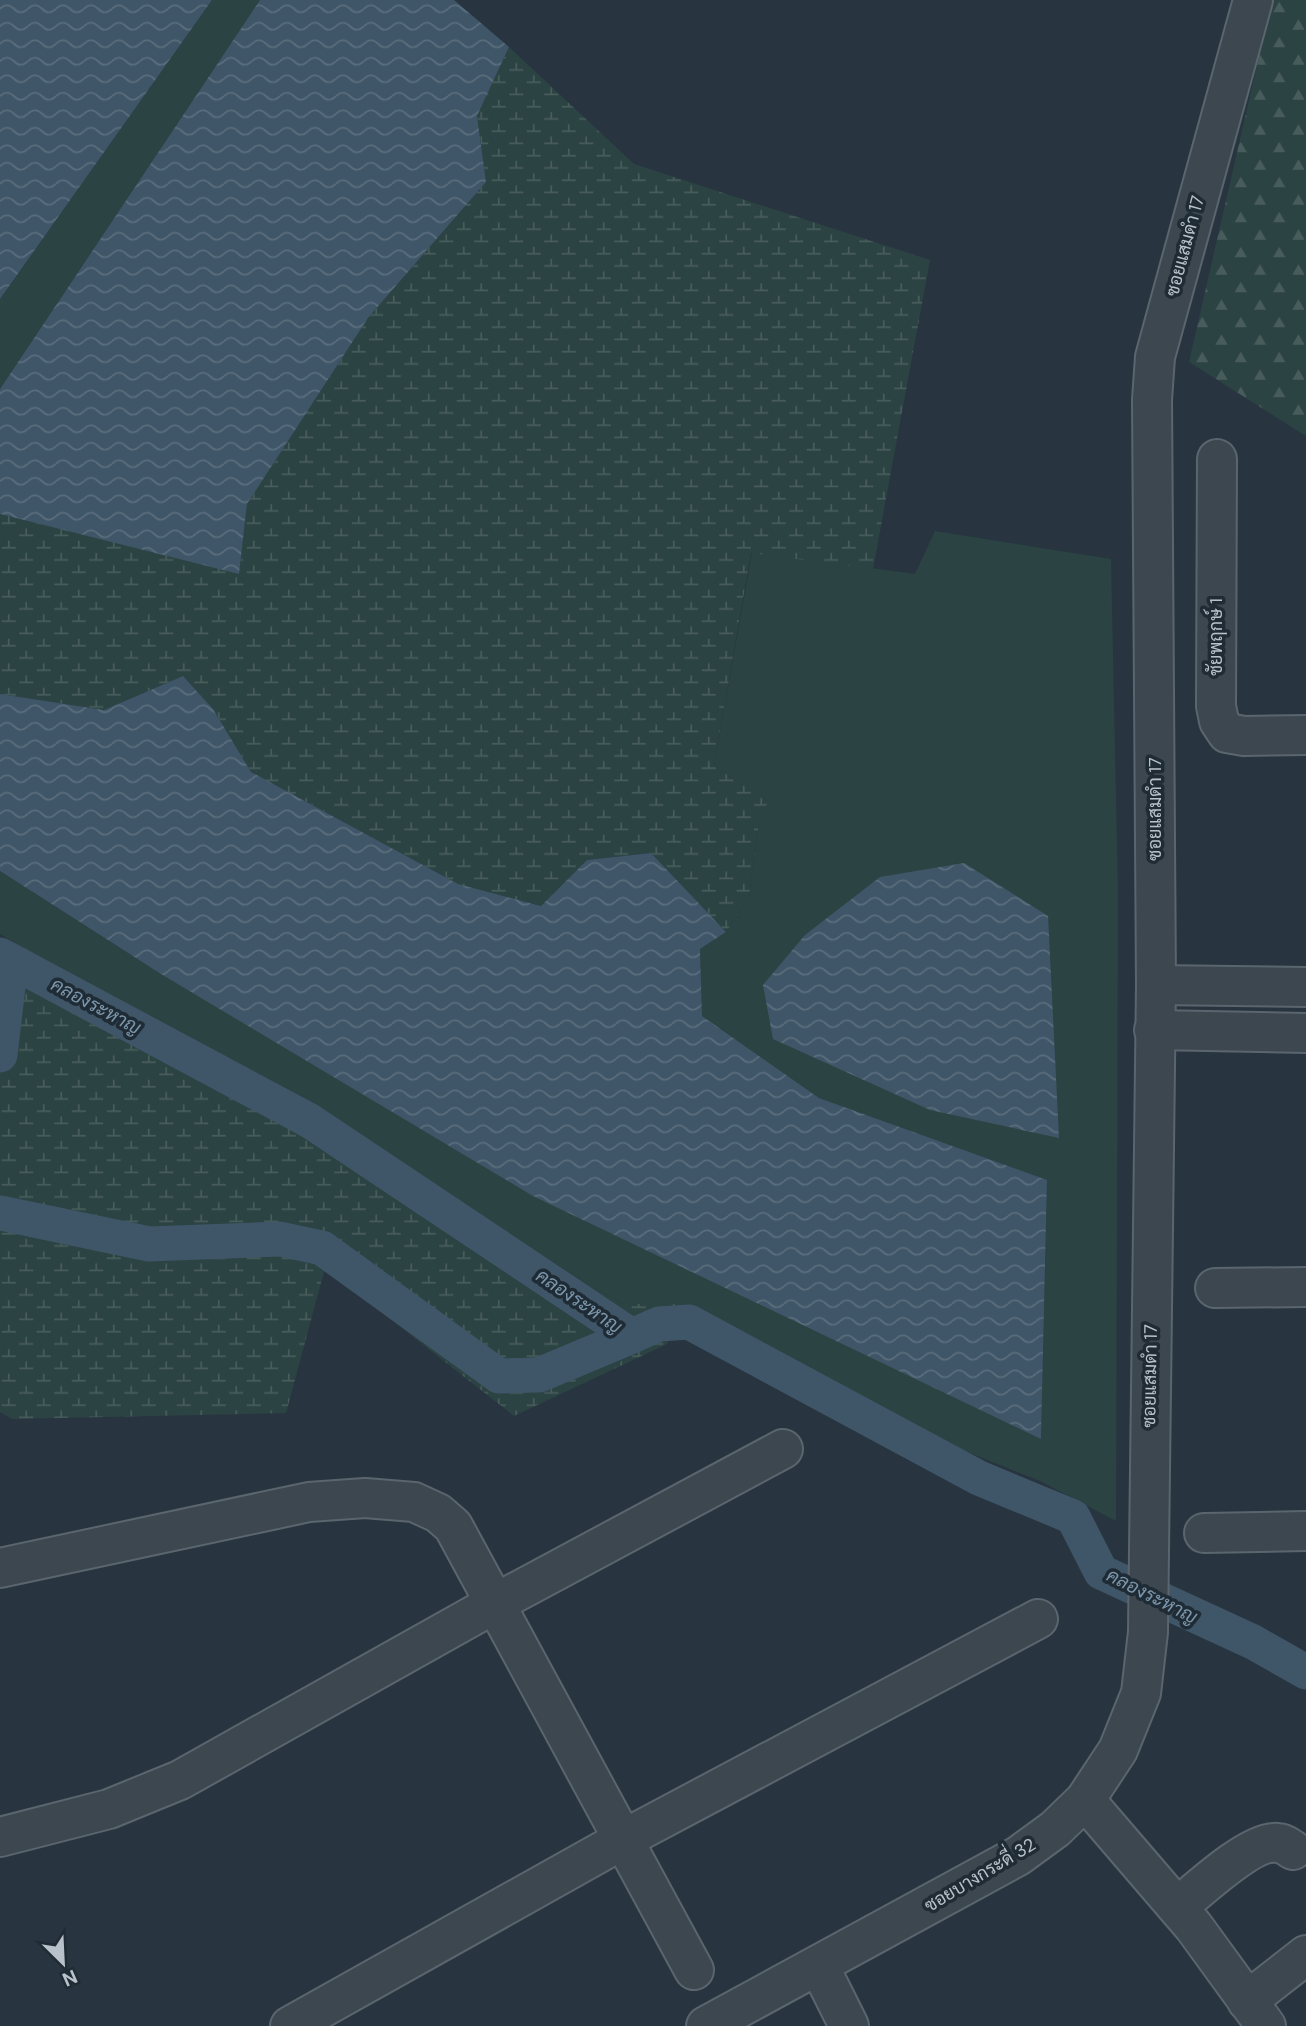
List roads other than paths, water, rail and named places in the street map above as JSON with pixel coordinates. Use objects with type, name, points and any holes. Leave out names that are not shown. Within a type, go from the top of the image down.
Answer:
[{"type":"street","name":"ซอยแสมดำ 17","points":[[1149,1632],[1156,985],[1152,400],[1155,357],[1252,0]]},
{"type":"street","name":"ชัยพฤกษ์ 1","points":[[1217,458],[1216,706],[1219,721],[1227,733],[1244,736],[1306,735]]},
{"type":"street","points":[[1156,985],[1306,987]]},
{"type":"street","points":[[1154,1030],[1306,1033]]},
{"type":"street","points":[[1214,1288],[1306,1287]]},
{"type":"street","points":[[0,1837],[109,1809],[180,1780],[494,1604],[783,1449]]},
{"type":"street","points":[[0,1568],[309,1502],[365,1498],[414,1502],[439,1513],[453,1526],[694,1970]]},
{"type":"street","points":[[1204,1533],[1306,1531]]},
{"type":"street","points":[[290,2026],[624,1839],[1038,1619]]},
{"type":"street","name":"ซอยบางกระดี่ 32","points":[[706,2026],[1018,1856],[1055,1829],[1085,1800],[1118,1750],[1141,1693],[1149,1632]]},
{"type":"street","points":[[1085,1800],[1178,1907],[1257,2013],[1306,1955]]},
{"type":"street","points":[[1178,1907],[1232,1863],[1268,1843],[1281,1843],[1293,1850]]},
{"type":"street","points":[[819,1966],[849,2026]]},
{"type":"water","points":[[0,0],[212,0],[0,299]]},
{"type":"water","points":[[260,0],[454,0],[509,47],[477,116],[486,182],[368,318],[247,504],[239,574],[0,514],[0,389]]},
{"type":"water","points":[[183,676],[213,709],[251,772],[458,884],[541,906],[587,860],[651,853],[726,932],[700,949],[702,1016],[819,1098],[1047,1180],[1041,1439],[533,1196],[161,974],[0,871],[0,694],[104,710]]},
{"type":"water","points":[[964,863],[1048,916],[1059,1138],[930,1110],[773,1039],[763,985],[805,935],[880,877]]},
{"type":"waterway","name":"คลองระหาญ","points":[[0,955],[310,1121],[632,1336],[659,1324],[689,1322],[979,1478],[1073,1517],[1101,1572],[1253,1642],[1306,1672]]},
{"type":"waterway","points":[[0,1055],[11,961]]},
{"type":"waterway","points":[[0,1213],[149,1244],[280,1239],[322,1248],[499,1376],[539,1375],[632,1336]]}]
